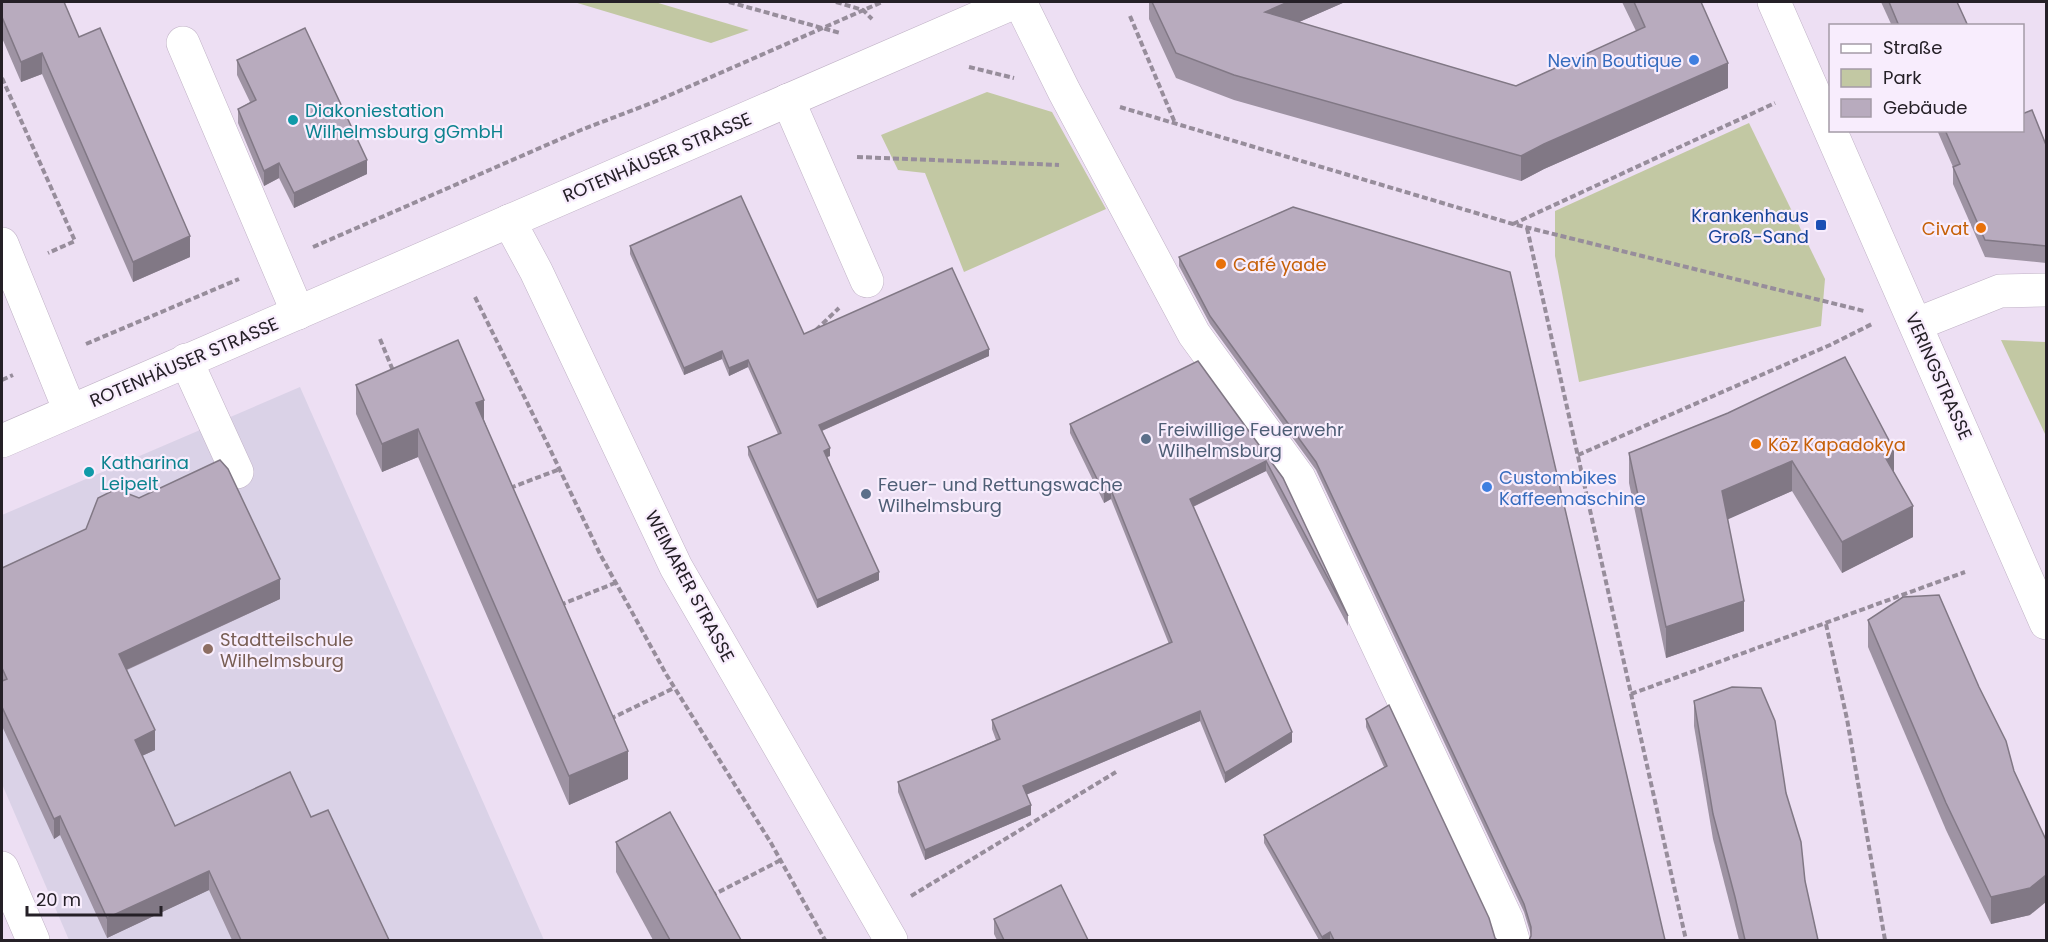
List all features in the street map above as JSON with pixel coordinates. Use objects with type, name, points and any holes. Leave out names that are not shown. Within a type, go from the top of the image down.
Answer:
[{"type":"street","points":[[1017,2],[1104,167],[1182,340],[1299,478],[1507,920],[1513,940]]},
{"type":"street","name":"ROTENHÄUSER STRASSE","points":[[2,441],[1017,2]]},
{"type":"street","name":"VERINGSTRASSE","points":[[1774,2],[1829,126]]},
{"type":"street","name":"ROTENHÄUSER STRASSE","points":[[183,43],[298,312]]},
{"type":"street","points":[[788,100],[867,281]]},
{"type":"street","name":"VERINGSTRASSE","points":[[1831,132],[2046,623]]},
{"type":"street","name":"WEIMARER STRASSE","points":[[509,221],[541,282],[676,567],[884,928]]},
{"type":"street","name":"ROTENHÄUSER STRASSE","points":[[7,257],[70,411]]},
{"type":"street","points":[[1917,324],[2000,291],[2046,290]]},
{"type":"street","points":[[186,360],[237,472]]},
{"type":"street","points":[[2,868],[33,940]]},
{"type":"path","points":[[729,2],[841,33]]},
{"type":"path","points":[[2,380],[581,130],[654,102],[882,2]]},
{"type":"path","points":[[1130,16],[1175,123]]},
{"type":"path","points":[[966,66],[1175,123],[1527,228],[1917,324]]},
{"type":"path","points":[[2,78],[75,241],[7,257]]},
{"type":"path","points":[[1513,224],[1811,86]]},
{"type":"path","points":[[811,154],[897,160],[1104,167]]},
{"type":"path","points":[[1527,228],[1686,940]]},
{"type":"path","points":[[811,334],[867,281]]},
{"type":"path","points":[[475,297],[615,583],[674,688],[781,860],[825,940]]},
{"type":"path","points":[[1578,455],[1830,345],[1886,316]]},
{"type":"path","points":[[380,339],[398,382]]},
{"type":"path","points":[[503,491],[560,469]]},
{"type":"path","points":[[1631,694],[1965,572]]},
{"type":"path","points":[[554,608],[615,583]]},
{"type":"path","points":[[1826,624],[1847,719],[1885,940]]},
{"type":"path","points":[[604,723],[674,688]]},
{"type":"path","points":[[884,928],[1116,772]]},
{"type":"path","points":[[702,901],[781,860]]},
{"type":"shaded area","name":"Stadtteilschule Wilhelmsburg","points":[[300,387],[544,940],[69,940],[2,784],[2,515]]},
{"type":"green space","points":[[574,2],[655,2],[749,30],[711,43]]},
{"type":"green space","points":[[987,92],[1052,112],[1106,209],[964,272],[925,173],[898,170],[881,135]]},
{"type":"green space","points":[[1749,123],[1825,279],[1821,326],[1579,382],[1555,256],[1555,211]]},
{"type":"green space","points":[[2001,340],[2046,342],[2046,436]]},
{"type":"building","points":[[2,2],[64,2],[79,37],[100,28],[190,236],[133,262],[42,53],[21,62],[2,17]]},
{"type":"building","points":[[1152,2],[1288,2],[1265,12],[1516,86],[1645,27],[1634,2],[1701,2],[1728,63],[1521,156],[1234,75],[1176,53]]},
{"type":"building","points":[[1889,2],[1957,2],[1967,24],[1898,24]]},
{"type":"building","name":"Diakoniestation Wilhelmsburg gGmbH","points":[[305,28],[367,160],[294,193],[279,163],[264,171],[238,109],[256,100],[237,60]]},
{"type":"building","points":[[2032,110],[2046,145],[2046,246],[1985,240],[1953,167],[1960,164],[1946,132],[2024,132],[2024,113]]},
{"type":"building","points":[[741,196],[804,334],[952,268],[989,349],[819,425],[830,448],[824,451],[879,572],[817,600],[748,447],[781,433],[748,360],[729,368],[722,351],[684,368],[630,246]]},
{"type":"building","points":[[1293,207],[1510,272],[1665,940],[1529,940],[1531,927],[1524,904],[1316,462],[1210,316],[1179,257]]},
{"type":"building","points":[[458,340],[484,400],[476,403],[628,751],[569,776],[418,429],[382,444],[356,385]]},
{"type":"building","points":[[1845,357],[1894,450],[1884,455],[1913,506],[1842,542],[1792,461],[1722,491],[1744,601],[1666,627],[1629,453],[1728,413]]},
{"type":"building","points":[[1198,361],[1283,478],[1348,616],[1266,461],[1190,499],[1292,732],[1225,773],[1200,711],[1023,786],[1031,805],[925,850],[898,782],[1000,739],[992,720],[1172,642],[1111,490],[1104,493],[1070,424]]},
{"type":"building","points":[[220,460],[228,469],[280,579],[119,654],[155,730],[135,740],[175,826],[290,772],[311,817],[328,810],[389,940],[241,940],[209,871],[107,918],[60,816],[54,819],[2,707],[2,681],[7,679],[2,668],[2,568],[86,529],[98,498],[116,489],[139,498]]},
{"type":"building","points":[[1939,595],[1979,687],[2006,741],[2014,771],[2046,840],[2046,875],[2030,888],[1991,897],[1946,803],[1868,620],[1903,597]]},
{"type":"building","points":[[1732,687],[1761,688],[1775,721],[1786,793],[1801,842],[1805,881],[1818,940],[1745,940],[1713,814],[1694,701]]},
{"type":"building","points":[[1389,705],[1489,918],[1497,940],[1334,940],[1330,932],[1322,937],[1264,835],[1387,766],[1366,719]]},
{"type":"building","points":[[670,812],[741,940],[670,940],[616,842]]},
{"type":"building","points":[[1061,885],[1088,940],[1004,940],[994,919]]},
{"type":"place","name":"Nevin Boutique","points":[[1694,60]]},
{"type":"place","name":"Diakoniestation Wilhelmsburg gGmbH","points":[[293,120]]},
{"type":"place","name":"Krankenhaus Groß-Sand","points":[[1821,225]]},
{"type":"place","name":"Civat","points":[[1981,228]]},
{"type":"place","name":"Café yade","points":[[1221,264]]},
{"type":"place","name":"Freiwillige Feuerwehr Wilhelmsburg","points":[[1146,439]]},
{"type":"place","name":"Köz Kapadokya","points":[[1756,444]]},
{"type":"place","name":"Katharina Leipelt","points":[[89,472]]},
{"type":"place","name":"Custombikes Kaffeemaschine","points":[[1487,487]]},
{"type":"place","name":"Feuer- und Rettungswache Wilhelmsburg","points":[[866,494]]},
{"type":"place","name":"Stadtteilschule Wilhelmsburg","points":[[208,649]]}]
